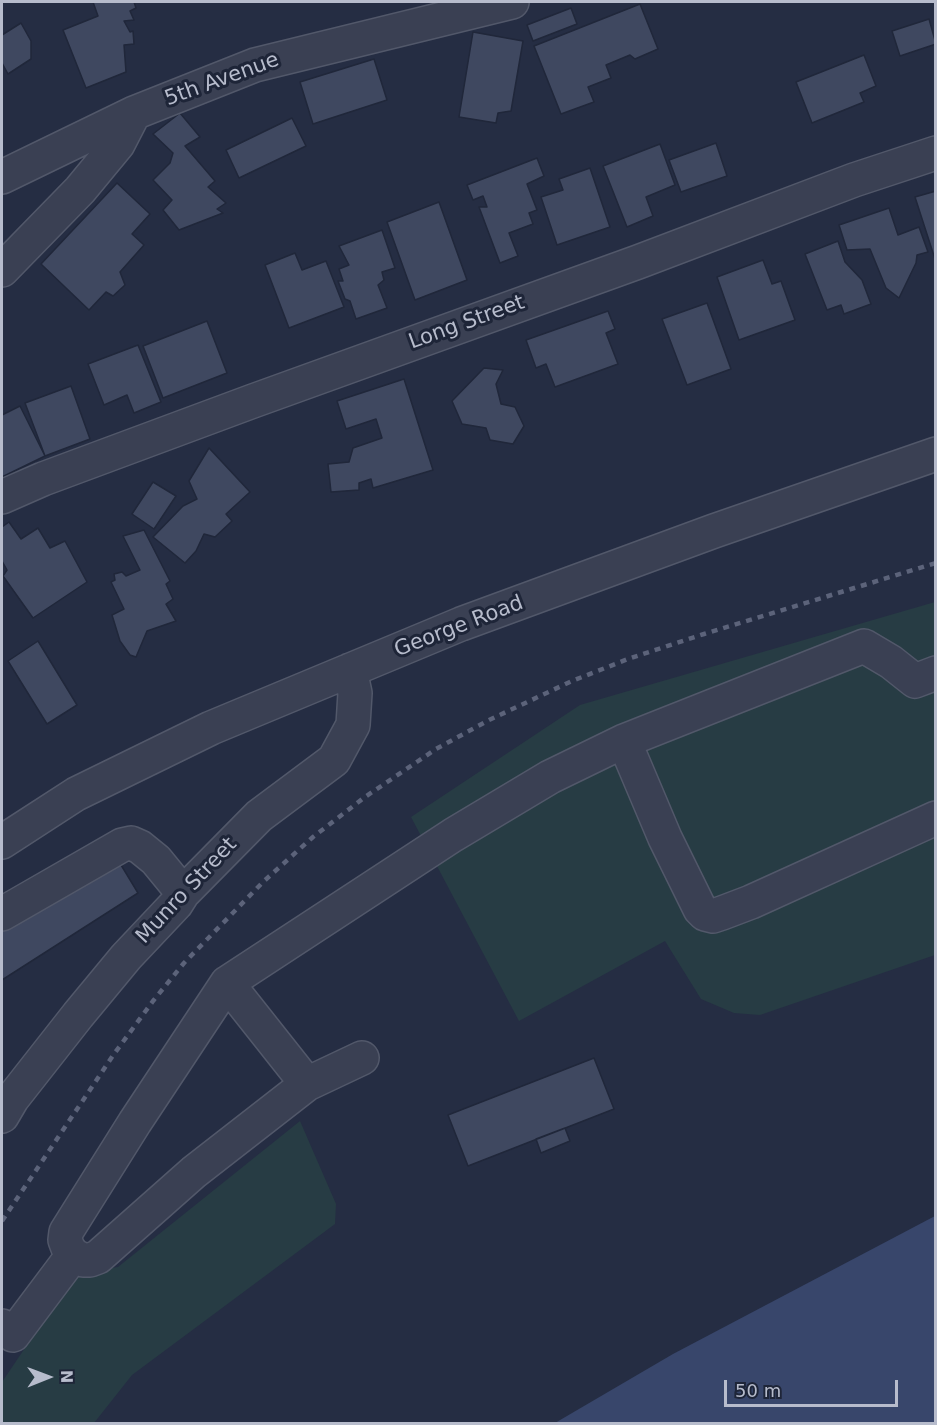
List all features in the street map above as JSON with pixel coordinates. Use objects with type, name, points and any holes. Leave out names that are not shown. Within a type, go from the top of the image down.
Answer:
[{"type":"street","name":"5th Avenue","points":[[2,177],[134,113],[255,64],[512,2]]},
{"type":"street","points":[[2,270],[80,190],[118,144],[134,113]]},
{"type":"street","name":"Long Street","points":[[2,497],[43,479],[286,389],[638,262],[854,180],[936,153]]},
{"type":"street","name":"George Road","points":[[2,842],[76,794],[211,728],[350,670],[461,624],[714,531],[936,454]]},
{"type":"street","points":[[362,1058],[307,1084],[194,1172],[98,1257],[82,1260],[73,1255],[68,1248],[66,1232],[227,983],[453,835],[550,777],[624,741],[864,646],[891,662],[915,681],[936,673]]},
{"type":"street","name":"Munro Street","points":[[2,1116],[12,1099],[78,1015],[126,957],[176,904],[183,893],[259,816],[334,760],[353,725],[355,693],[350,670]]},
{"type":"street","points":[[624,741],[665,838],[700,909],[705,914],[713,916],[751,902],[936,818]]},
{"type":"street","points":[[2,914],[122,845],[131,843],[148,852],[183,893]]},
{"type":"street","points":[[227,983],[307,1084]]},
{"type":"street","points":[[5,1338],[73,1255]]},
{"type":"shaded area","points":[[935,602],[935,955],[760,1015],[734,1013],[701,999],[665,941],[519,1021],[411,817],[580,705]]},
{"type":"shaded area","points":[[300,1121],[336,1204],[335,1224],[132,1375],[94,1423],[2,1424],[2,1382],[75,1274],[118,1267]]},
{"type":"water","points":[[935,1216],[935,1423],[555,1423],[673,1354]]},
{"type":"building","points":[[93,2],[134,2],[136,8],[130,11],[134,20],[124,21],[130,32],[133,31],[134,44],[124,45],[126,72],[86,88],[63,30],[98,16]]},
{"type":"building","points":[[640,4],[658,49],[635,59],[630,55],[606,65],[611,78],[588,87],[594,102],[561,114],[534,46]]},
{"type":"building","points":[[571,8],[577,24],[533,41],[527,25]]},
{"type":"building","points":[[929,19],[936,44],[900,56],[892,31]]},
{"type":"building","points":[[21,23],[31,41],[31,59],[8,74],[2,63],[2,35]]},
{"type":"building","points":[[473,32],[523,41],[511,111],[498,113],[496,123],[459,117]]},
{"type":"building","points":[[864,55],[876,86],[860,93],[864,102],[812,123],[796,82]]},
{"type":"building","points":[[374,59],[387,100],[313,124],[300,82]]},
{"type":"building","points":[[180,113],[200,137],[185,146],[215,181],[208,187],[226,203],[217,209],[223,213],[179,230],[163,210],[172,200],[153,180],[170,163],[173,153],[153,134]]},
{"type":"building","points":[[292,118],[306,146],[239,178],[226,150]]},
{"type":"building","points":[[716,143],[727,176],[681,192],[669,160]]},
{"type":"building","points":[[660,144],[675,185],[646,197],[653,216],[627,227],[603,166]]},
{"type":"building","points":[[537,158],[544,176],[527,184],[537,210],[529,213],[533,224],[509,233],[518,256],[500,263],[479,207],[487,207],[483,196],[473,200],[467,185]]},
{"type":"building","points":[[590,168],[610,227],[557,245],[541,197],[563,190],[559,179]]},
{"type":"building","points":[[117,183],[150,214],[132,234],[144,245],[120,272],[125,285],[113,296],[106,292],[89,310],[41,264]]},
{"type":"building","points":[[936,191],[936,259],[935,259],[915,197]]},
{"type":"building","points":[[439,202],[467,280],[415,300],[387,222]]},
{"type":"building","points":[[889,208],[898,235],[919,227],[928,252],[917,255],[916,263],[899,298],[886,288],[870,249],[847,250],[839,225]]},
{"type":"building","points":[[382,230],[395,268],[382,272],[384,280],[378,285],[387,308],[356,319],[350,301],[345,299],[338,281],[343,281],[339,269],[349,265],[339,246]]},
{"type":"building","points":[[838,241],[845,262],[862,280],[871,304],[844,314],[841,305],[827,310],[805,254]]},
{"type":"building","points":[[295,253],[302,270],[326,261],[344,307],[289,328],[265,265]]},
{"type":"building","points":[[763,260],[772,284],[781,281],[795,320],[739,340],[717,277]]},
{"type":"building","points":[[707,303],[731,369],[687,385],[662,319]]},
{"type":"building","points":[[608,311],[615,329],[606,333],[618,364],[555,387],[546,364],[536,368],[526,340]]},
{"type":"building","points":[[207,321],[227,373],[163,398],[143,346]]},
{"type":"building","points":[[138,345],[161,402],[134,413],[127,395],[104,405],[88,364]]},
{"type":"building","points":[[484,368],[503,370],[496,384],[501,404],[515,407],[524,426],[513,444],[490,440],[486,428],[462,424],[452,401]]},
{"type":"building","points":[[404,379],[433,470],[373,488],[371,479],[359,483],[359,490],[331,492],[328,464],[349,462],[353,448],[382,438],[376,419],[346,429],[337,401]]},
{"type":"building","points":[[71,386],[90,439],[45,456],[25,403]]},
{"type":"building","points":[[20,406],[45,456],[2,477],[2,415]]},
{"type":"building","points":[[209,448],[250,492],[226,514],[232,521],[215,537],[204,534],[196,551],[185,563],[153,537],[183,506],[197,499],[189,481]]},
{"type":"building","points":[[153,482],[176,496],[154,529],[132,514]]},
{"type":"building","points":[[9,522],[21,539],[38,528],[50,548],[65,541],[87,582],[33,618],[3,576],[7,570],[2,561],[2,527]]},
{"type":"building","points":[[144,530],[170,581],[166,584],[173,599],[166,604],[176,621],[147,631],[136,657],[130,655],[120,641],[112,615],[124,609],[111,582],[115,580],[114,574],[122,572],[126,576],[140,570],[123,536]]},
{"type":"building","points":[[38,641],[77,705],[47,724],[8,661]]},
{"type":"building","points":[[115,855],[138,893],[2,980],[2,931]]},
{"type":"building","points":[[594,1058],[614,1109],[468,1166],[448,1115]]},
{"type":"building","points":[[565,1128],[570,1141],[541,1153],[536,1139]]},
{"type":"railway","points":[[2,1221],[114,1054],[184,963],[263,882],[313,837],[365,797],[436,749],[489,720],[572,681],[628,659],[704,634],[936,563]]}]
